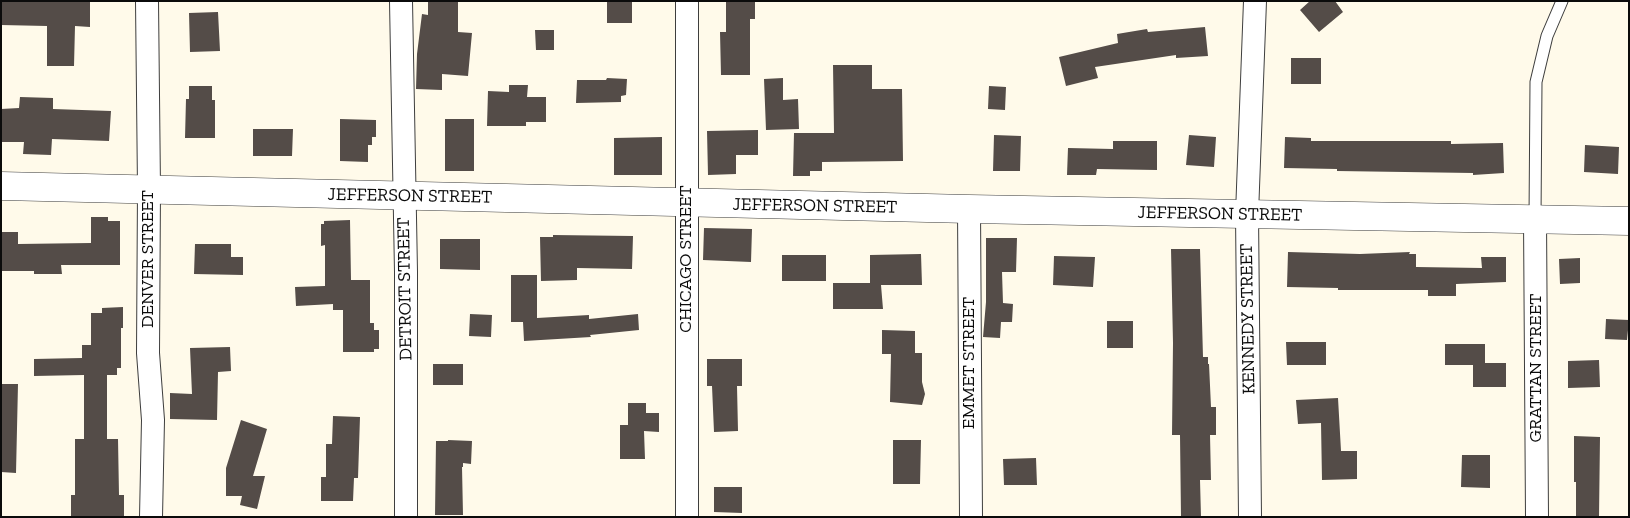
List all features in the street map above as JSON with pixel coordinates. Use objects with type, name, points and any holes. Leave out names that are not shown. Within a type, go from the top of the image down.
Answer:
[{"type":"street","name":"DENVER STREET","points":[[147,1],[148,354],[153,420],[151,517]]},
{"type":"street","name":"DETROIT STREET","points":[[401,1],[406,272],[406,517]]},
{"type":"street","name":"CHICAGO STREET","points":[[687,1],[687,517]]},
{"type":"street","name":"KENNEDY STREET","points":[[1250,517],[1247,214],[1254,1]]},
{"type":"street","name":"JEFFERSON STREET","points":[[1,186],[686,203],[1629,221]]},
{"type":"street","name":"EMMET STREET","points":[[969,209],[971,517]]},
{"type":"street","name":"GRATTAN STREET","points":[[1535,219],[1537,517]]},
{"type":"lane","points":[[1535,219],[1536,82],[1547,36],[1562,1]]},
{"type":"building","points":[[1,1],[90,1],[90,27],[75,26],[74,66],[47,66],[47,26],[1,25]]},
{"type":"building","points":[[428,1],[458,1],[458,32],[472,33],[468,76],[442,74],[442,90],[416,89],[417,54],[422,14],[428,15]]},
{"type":"building","points":[[607,1],[632,1],[632,23],[607,23]]},
{"type":"building","points":[[726,1],[755,1],[755,19],[750,19],[750,75],[721,75],[720,32],[726,32]]},
{"type":"building","points":[[1310,1],[1335,1],[1343,12],[1319,32],[1300,10]]},
{"type":"building","points":[[218,12],[220,51],[190,52],[189,13]]},
{"type":"building","points":[[1205,27],[1208,56],[1176,58],[1176,55],[1095,67],[1098,78],[1066,86],[1059,57],[1118,43],[1117,34],[1147,29],[1148,32]]},
{"type":"building","points":[[535,30],[554,30],[554,50],[536,50]]},
{"type":"building","points":[[1291,58],[1321,58],[1321,84],[1291,84]]},
{"type":"building","points":[[833,65],[872,65],[872,89],[902,89],[903,161],[822,162],[822,171],[810,171],[810,176],[793,176],[794,133],[834,133]]},
{"type":"building","points":[[607,78],[627,79],[626,95],[621,96],[621,102],[576,103],[577,80],[606,80]]},
{"type":"building","points":[[783,78],[783,100],[798,99],[799,129],[766,130],[764,79]]},
{"type":"building","points":[[509,85],[528,85],[527,97],[546,97],[546,122],[526,122],[526,126],[487,126],[488,91],[509,92]]},
{"type":"building","points":[[189,86],[212,86],[212,100],[215,100],[215,138],[185,138],[186,99],[189,99]]},
{"type":"building","points":[[989,86],[1006,87],[1005,110],[988,109]]},
{"type":"building","points":[[20,97],[53,98],[53,109],[111,111],[109,141],[52,139],[51,155],[23,154],[24,142],[1,142],[1,109],[19,108]]},
{"type":"building","points":[[340,119],[376,120],[376,137],[372,137],[372,145],[368,145],[368,162],[340,161]]},
{"type":"building","points":[[445,119],[474,119],[474,171],[445,171]]},
{"type":"building","points":[[253,129],[293,129],[292,156],[253,156]]},
{"type":"building","points":[[758,130],[758,155],[736,155],[736,174],[708,175],[707,131]]},
{"type":"building","points":[[994,135],[1021,136],[1020,171],[993,171]]},
{"type":"building","points":[[1189,135],[1216,137],[1214,167],[1186,165]]},
{"type":"building","points":[[662,137],[662,175],[614,175],[614,138]]},
{"type":"building","points":[[1285,137],[1311,138],[1311,141],[1451,141],[1451,144],[1503,143],[1504,173],[1473,175],[1473,173],[1337,171],[1337,169],[1284,168]]},
{"type":"building","points":[[1113,141],[1157,141],[1157,170],[1097,169],[1096,175],[1067,175],[1068,148],[1113,149]]},
{"type":"building","points":[[1585,145],[1619,147],[1618,174],[1584,172]]},
{"type":"building","points":[[91,217],[108,217],[108,221],[120,221],[120,265],[61,265],[62,274],[34,274],[34,271],[1,271],[1,232],[18,232],[18,244],[91,243]]},
{"type":"building","points":[[350,220],[351,280],[370,280],[370,323],[374,323],[374,330],[379,330],[379,349],[374,349],[374,352],[343,352],[343,310],[333,310],[333,304],[296,306],[295,287],[325,286],[325,245],[321,246],[321,224],[324,224],[324,221]]},
{"type":"building","points":[[704,228],[752,229],[751,262],[703,260]]},
{"type":"building","points":[[553,235],[633,236],[632,269],[577,268],[577,280],[541,281],[540,237],[553,237]]},
{"type":"building","points":[[986,238],[1017,238],[1016,272],[1002,272],[1003,303],[1013,304],[1012,322],[1001,322],[1000,338],[983,337],[986,302]]},
{"type":"building","points":[[440,239],[480,239],[480,270],[440,269]]},
{"type":"building","points":[[195,244],[231,244],[231,257],[243,257],[243,275],[194,274]]},
{"type":"building","points":[[1171,249],[1200,249],[1203,357],[1208,357],[1211,407],[1216,407],[1216,435],[1210,435],[1211,480],[1200,480],[1201,517],[1181,517],[1180,435],[1172,435]]},
{"type":"building","points":[[1288,252],[1360,254],[1410,252],[1409,254],[1416,254],[1416,267],[1482,268],[1481,257],[1506,257],[1506,282],[1456,284],[1456,296],[1428,296],[1428,290],[1338,290],[1338,288],[1287,287]]},
{"type":"building","points":[[921,254],[922,285],[881,285],[883,309],[833,309],[833,283],[870,283],[870,255]]},
{"type":"building","points":[[782,255],[826,255],[826,281],[782,281]]},
{"type":"building","points":[[1054,256],[1095,257],[1093,287],[1053,285]]},
{"type":"building","points":[[1580,258],[1580,283],[1560,284],[1559,259]]},
{"type":"building","points":[[511,275],[537,275],[537,318],[589,315],[589,319],[638,314],[639,330],[590,335],[591,337],[524,341],[523,322],[511,322]]},
{"type":"building","points":[[123,307],[121,368],[117,368],[117,375],[107,375],[107,439],[118,439],[119,495],[124,495],[124,517],[71,517],[71,495],[75,495],[75,439],[84,439],[84,375],[34,376],[34,359],[82,358],[82,345],[91,345],[91,313],[102,313],[102,308]]},
{"type":"building","points":[[470,314],[492,315],[491,337],[469,336]]},
{"type":"building","points":[[1606,319],[1629,320],[1627,340],[1605,339]]},
{"type":"building","points":[[1107,321],[1133,321],[1133,348],[1107,348]]},
{"type":"building","points":[[882,330],[915,331],[915,353],[922,353],[922,382],[925,394],[922,405],[890,402],[891,354],[882,354]]},
{"type":"building","points":[[1286,342],[1326,342],[1326,365],[1287,365]]},
{"type":"building","points":[[1445,344],[1485,344],[1485,363],[1506,363],[1506,387],[1473,387],[1473,365],[1445,365]]},
{"type":"building","points":[[230,347],[231,371],[218,372],[217,420],[170,419],[170,393],[192,394],[190,348]]},
{"type":"building","points":[[707,359],[742,359],[742,386],[737,386],[738,431],[714,432],[712,386],[707,386]]},
{"type":"building","points":[[1599,360],[1600,387],[1568,388],[1568,361]]},
{"type":"building","points":[[433,364],[463,364],[463,385],[433,385]]},
{"type":"building","points":[[1,384],[18,384],[16,473],[1,472]]},
{"type":"building","points":[[1338,398],[1341,451],[1357,451],[1357,479],[1322,480],[1321,423],[1298,424],[1296,400]]},
{"type":"building","points":[[628,403],[646,403],[646,413],[659,413],[659,432],[644,431],[645,459],[620,459],[620,425],[628,425]]},
{"type":"building","points":[[333,416],[360,417],[358,478],[354,478],[353,501],[321,501],[321,477],[326,477],[326,444],[332,444]]},
{"type":"building","points":[[241,420],[267,429],[253,476],[265,476],[257,509],[240,505],[242,496],[226,496],[226,468]]},
{"type":"building","points":[[1574,436],[1600,437],[1599,517],[1576,517]]},
{"type":"building","points":[[893,440],[921,440],[920,484],[893,484]]},
{"type":"building","points":[[436,441],[472,441],[471,464],[463,463],[462,467],[463,515],[435,515]]},
{"type":"building","points":[[1462,455],[1490,455],[1490,488],[1461,487]]},
{"type":"building","points":[[1036,458],[1037,485],[1004,485],[1003,459]]},
{"type":"building","points":[[714,487],[742,487],[742,513],[714,512]]}]
